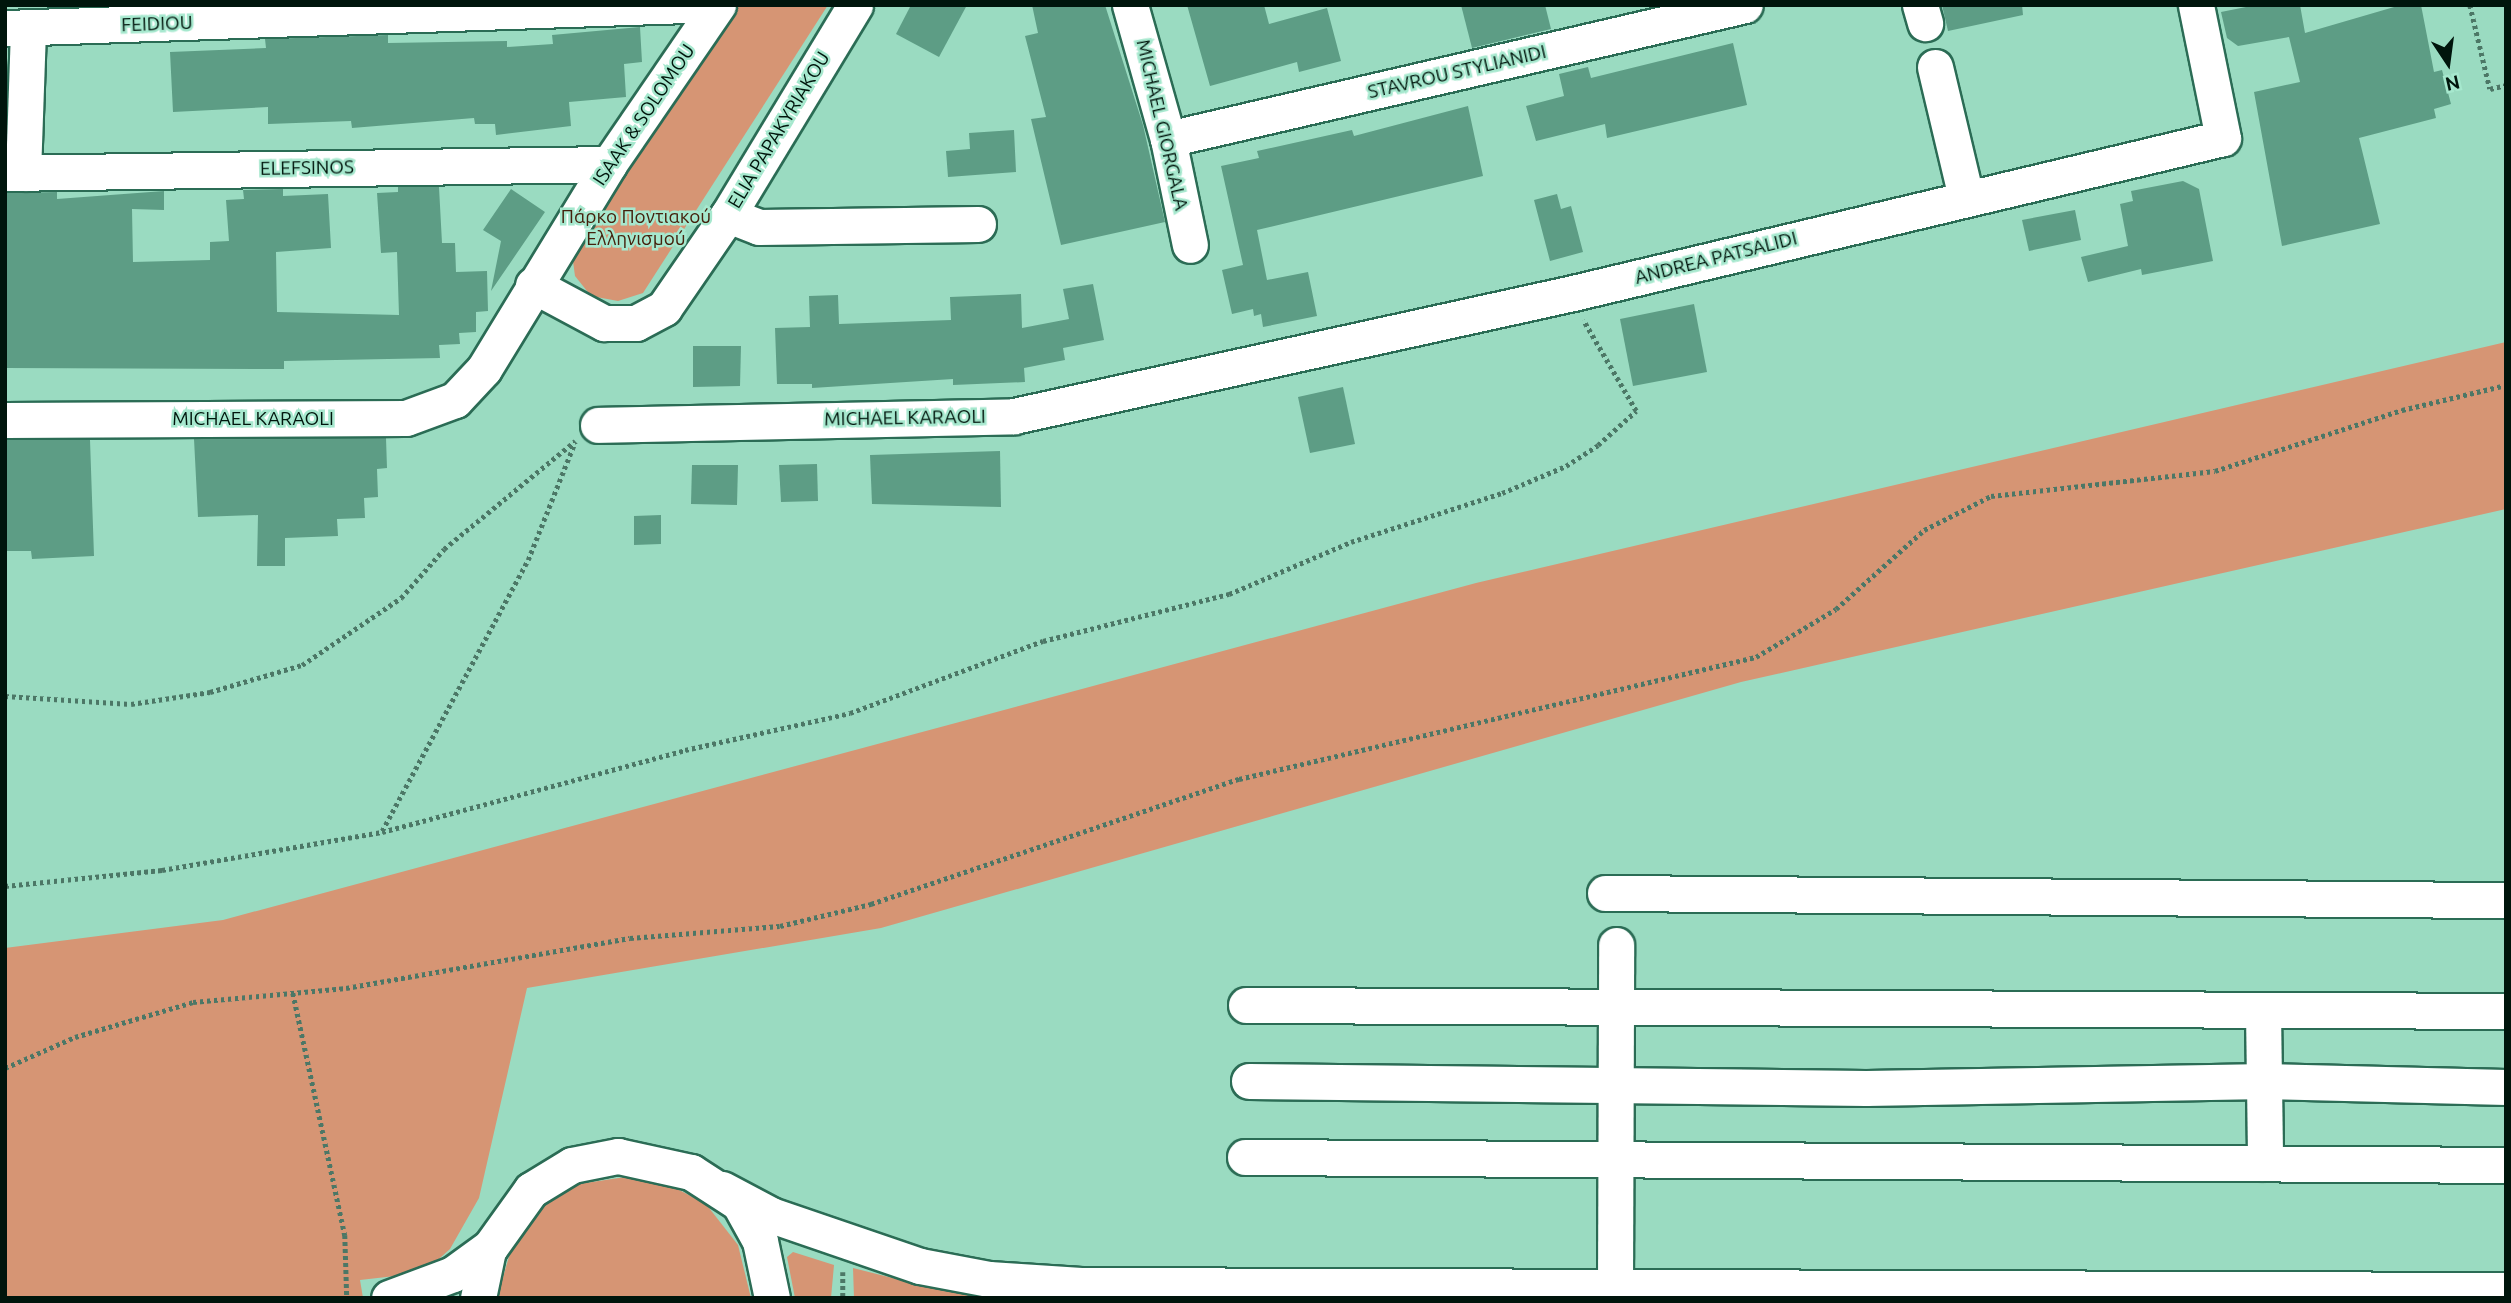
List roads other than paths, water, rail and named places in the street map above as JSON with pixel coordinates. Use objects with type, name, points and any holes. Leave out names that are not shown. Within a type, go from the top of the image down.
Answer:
[{"type":"street","name":"FEIDIOU","points":[[17,28],[249,13],[686,5]]},
{"type":"street","name":"ISAAK & SOLOMOU","points":[[484,369],[609,164],[718,5]]},
{"type":"street","name":"ELIA PAPAKYRIAKOU","points":[[533,285],[604,323],[644,320],[672,299],[727,215],[855,5]]},
{"type":"street","name":"MICHAEL GIORGALA","points":[[1130,5],[1168,139],[1190,245]]},
{"type":"street","name":"STAVROU STYLIANIDI","points":[[1168,139],[1703,10],[1745,5]]},
{"type":"street","name":"ANDREA PATSALIDI","points":[[1208,376],[1573,293],[1966,197],[2223,138],[2196,5]]},
{"type":"street","points":[[14,173],[17,28]]},
{"type":"street","points":[[1935,66],[1966,197]]},
{"type":"street","name":"ELEFSINOS","points":[[14,173],[609,164]]},
{"type":"street","points":[[727,215],[759,227],[978,224]]},
{"type":"street","name":"MICHAEL KARAOLI","points":[[5,420],[406,418],[455,400],[484,369]]},
{"type":"street","name":"MICHAEL KARAOLI","points":[[587,433],[1014,416],[1208,376]]},
{"type":"street","points":[[1605,893],[2506,901]]},
{"type":"street","points":[[1615,1289],[1616,944]]},
{"type":"street","points":[[1246,1005],[2506,1011]]},
{"type":"street","points":[[2263,1011],[2265,1163]]},
{"type":"street","points":[[1249,1081],[1866,1088],[2264,1082],[2506,1087]]},
{"type":"street","points":[[1245,1157],[1616,1157],[2506,1165]]},
{"type":"street","points":[[389,1298],[453,1274],[490,1247],[531,1190],[572,1165],[595,1158],[667,1162],[771,1216],[865,1251],[989,1279],[1081,1285],[1615,1289],[2506,1290]]},
{"type":"street","points":[[722,1189],[739,1203],[757,1233],[772,1298]]},
{"type":"street","points":[[478,1298],[490,1247]]},
{"type":"park label","name":"Πάρκο Ποντιακού Ελληνισμού","points":[[636,228]]}]
